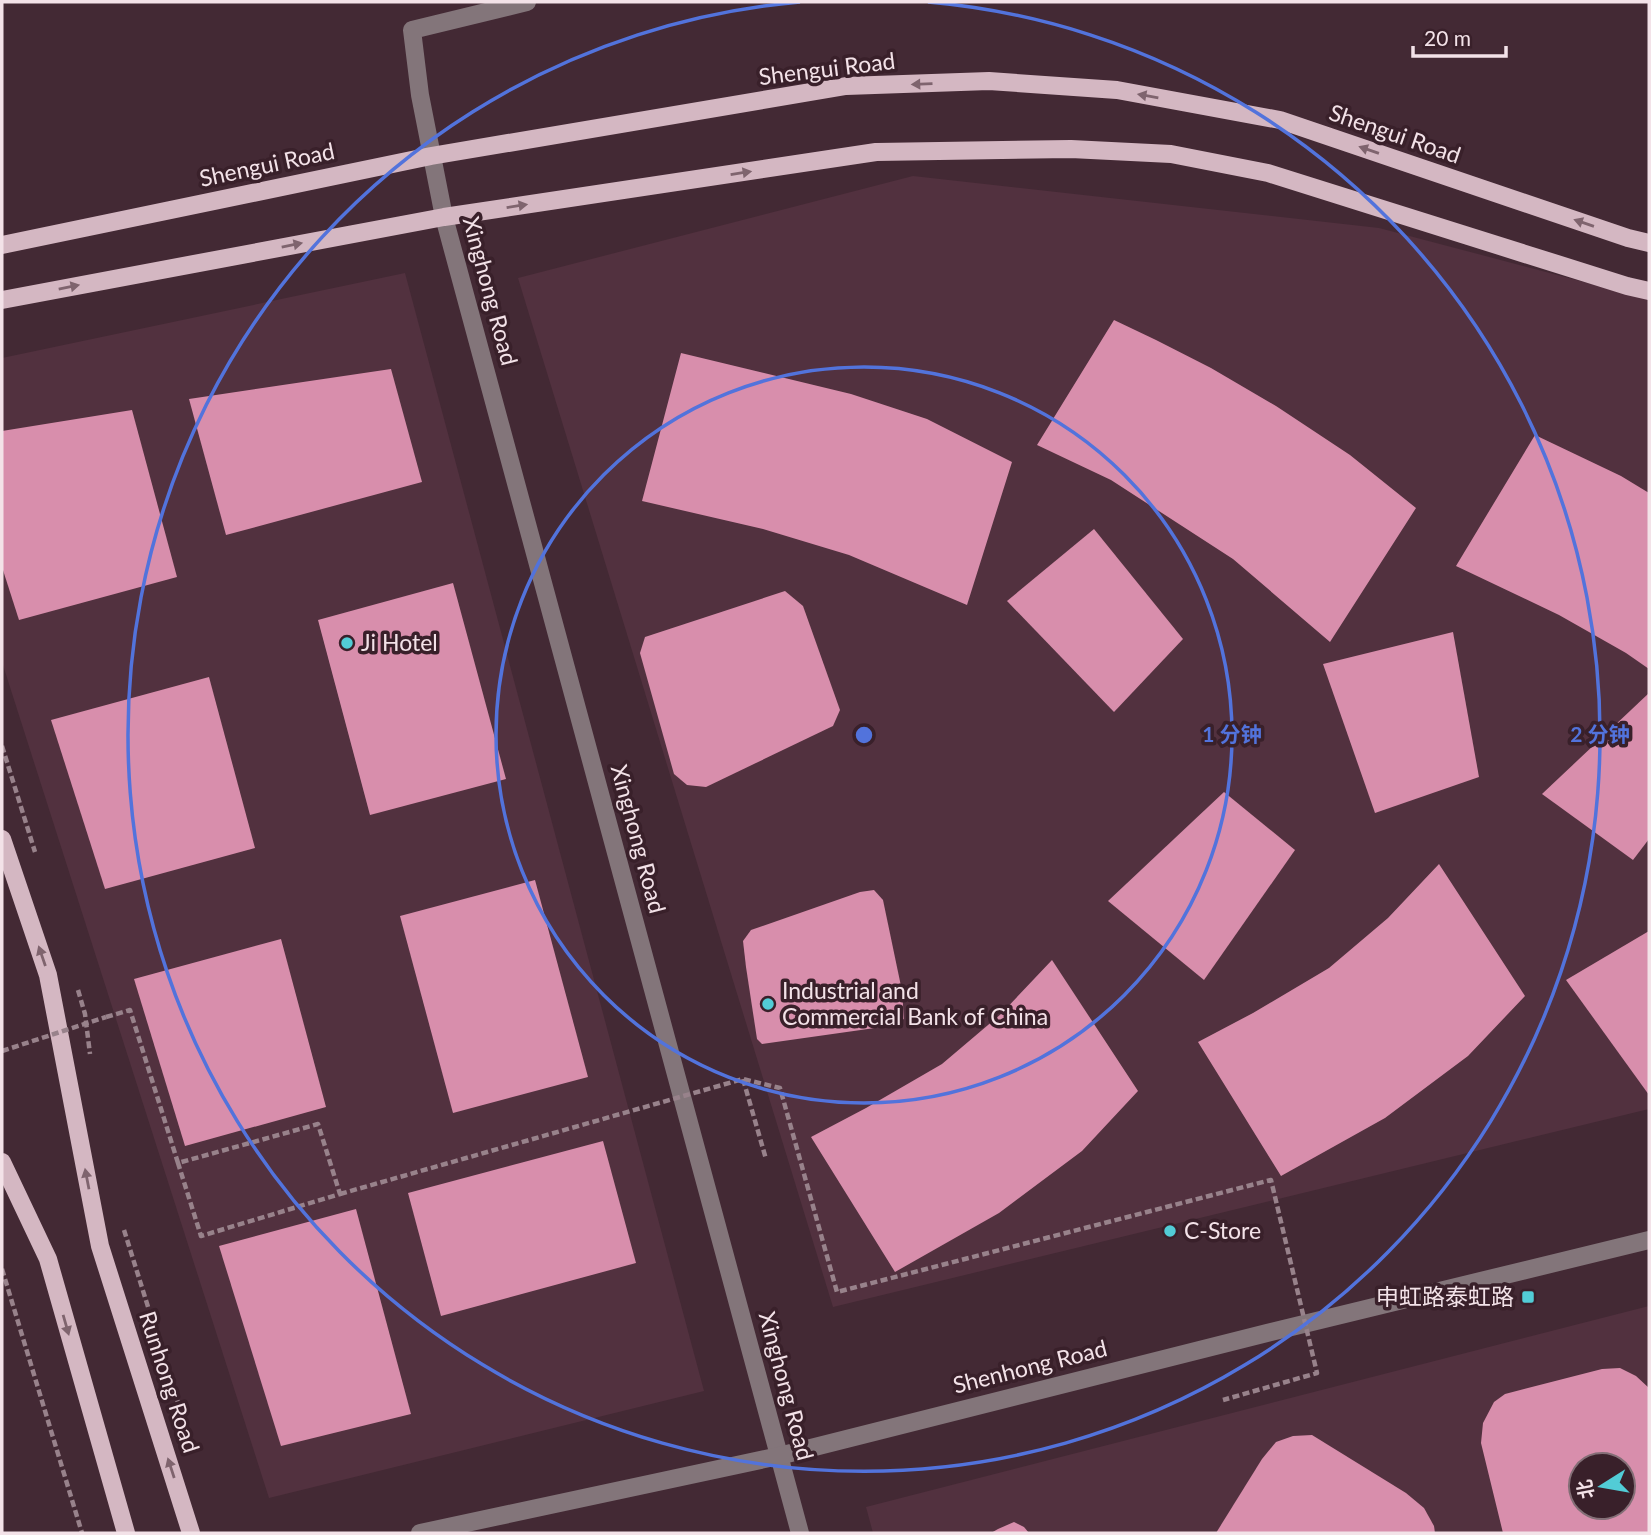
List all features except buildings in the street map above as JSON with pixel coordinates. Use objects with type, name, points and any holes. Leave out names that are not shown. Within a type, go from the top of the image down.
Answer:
[{"type":"main road","name":"Shengui Road","points":[[2,245],[432,156],[846,86],[1002,82],[1116,90],[1280,120],[1649,243]]},
{"type":"main road","points":[[2,300],[444,217],[876,152],[1071,149],[1171,154],[1268,173],[1649,291]]},
{"type":"main road","name":"Runhong Road","points":[[2,839],[48,975],[100,1246],[191,1533]]},
{"type":"main road","points":[[2,1162],[48,1259],[126,1533]]},
{"type":"street","name":"Xinghong Road","points":[[527,2],[412,30],[419,94],[444,217],[800,1533]]},
{"type":"street","name":"Shenhong Road","points":[[420,1533],[779,1456],[1649,1240]]},
{"type":"path","points":[[2,746],[38,860]]},
{"type":"path","points":[[77,988],[85,1014],[92,1065]]},
{"type":"path","points":[[2,1051],[130,1010],[201,1236],[743,1079],[780,1088],[837,1292],[1271,1180],[1317,1374],[1223,1400]]},
{"type":"path","points":[[743,1079],[766,1159]]},
{"type":"path","points":[[178,1163],[318,1124],[340,1194]]},
{"type":"path","points":[[121,1220],[182,1416]]},
{"type":"path","points":[[2,1269],[82,1533]]},
{"type":"shaded area","points":[[913,176],[1379,228],[1649,299],[1649,1109],[833,1307],[518,278]]},
{"type":"shaded area","points":[[405,273],[704,1391],[269,1498],[2,662],[2,358]]},
{"type":"shaded area","points":[[1649,1306],[1649,1533],[873,1533],[866,1507]]},
{"type":"place","name":"Ji Hotel","points":[[347,643]]},
{"type":"place","name":"Industrial and Commercial Bank of China","points":[[768,1004]]},
{"type":"place","name":"C-Store","points":[[1170,1231]]},
{"type":"place","name":"申虹路泰虹路","points":[[1528,1297]]}]
